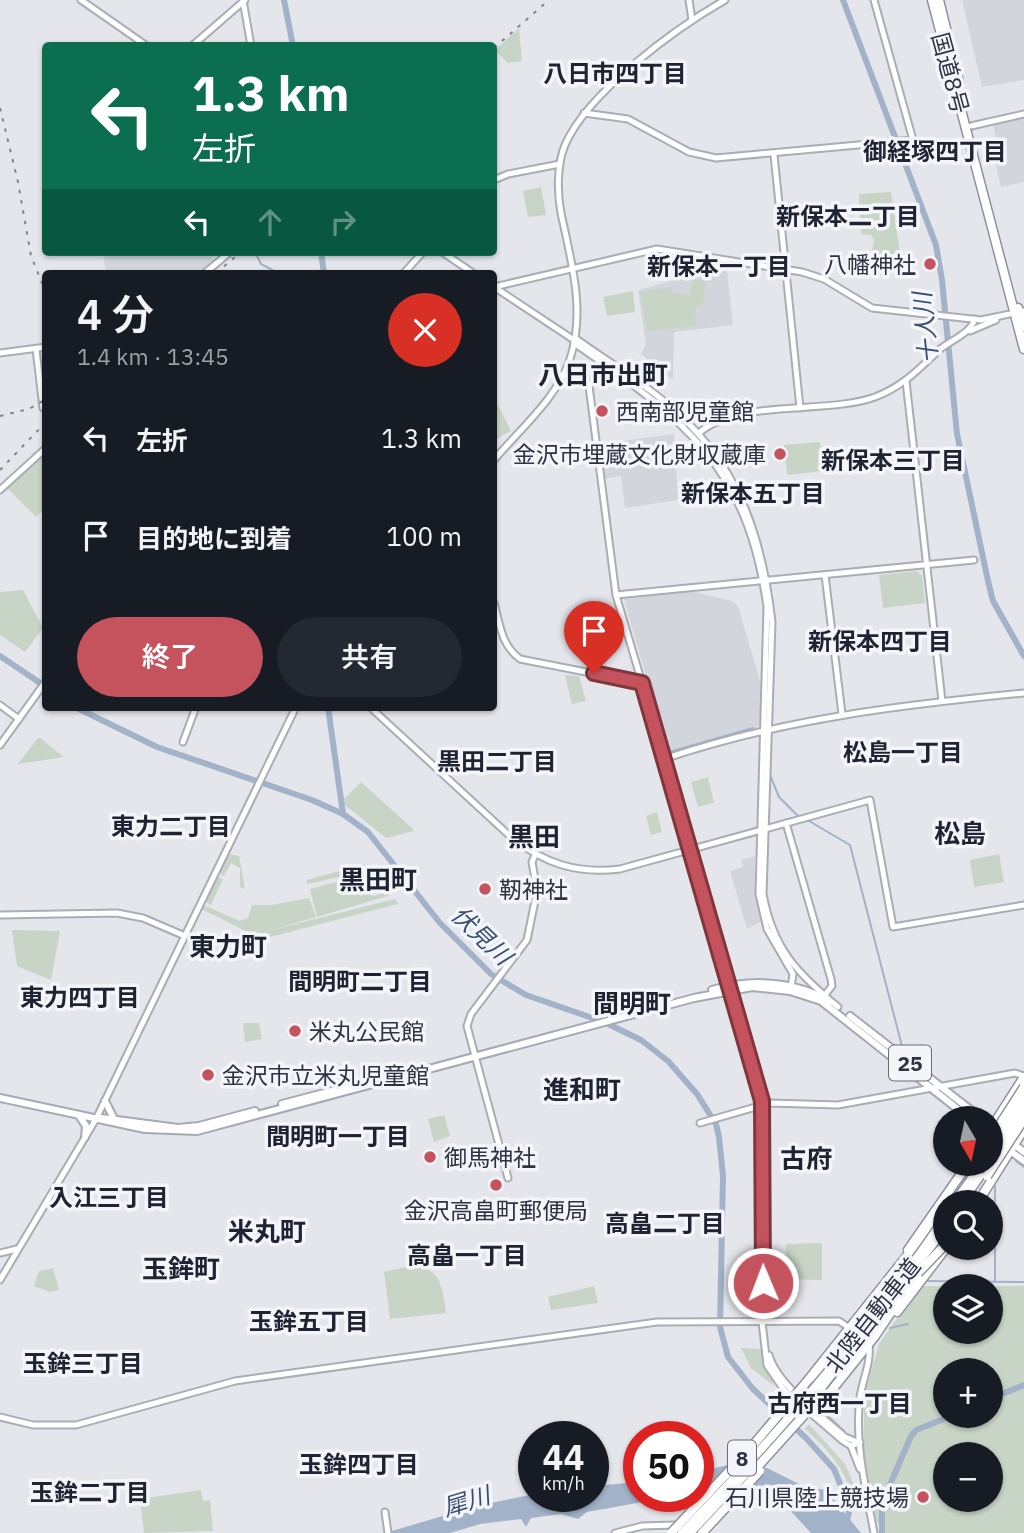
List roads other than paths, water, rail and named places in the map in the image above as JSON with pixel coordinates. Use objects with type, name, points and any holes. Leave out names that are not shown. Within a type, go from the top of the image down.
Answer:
[{"type":"highway","name":"国道8号","points":[[932,0],[1024,327]]},
{"type":"highway","name":"国道8号","points":[[939,0],[1019,312],[1024,349]]},
{"type":"highway","points":[[1003,1111],[1024,1076]]},
{"type":"highway","points":[[1003,1115],[1024,1087]]},
{"type":"highway","points":[[1003,1130],[1024,1098]]},
{"type":"highway","points":[[1003,1140],[1024,1108]]},
{"type":"highway","points":[[980,1190],[1024,1119]]},
{"type":"highway","points":[[982,1190],[1024,1129]]},
{"type":"highway","name":"8","points":[[891,1276],[960,1176]]},
{"type":"highway","name":"8","points":[[672,1529],[811,1381],[848,1327],[933,1225]]},
{"type":"highway","name":"北陸自動車道","points":[[694,1530],[829,1370],[933,1233]]},
{"type":"highway","points":[[694,1530],[845,1342],[919,1243]]},
{"type":"highway","name":"北陸自動車道","points":[[682,1533],[694,1530],[834,1373],[933,1243]]},
{"type":"highway","points":[[875,1336],[933,1253]]},
{"type":"highway","points":[[826,1394],[919,1272],[933,1259]]},
{"type":"highway","points":[[694,1530],[826,1394],[935,1260]]},
{"type":"highway","points":[[845,1342],[848,1327]]},
{"type":"highway","points":[[849,1363],[869,1344]]},
{"type":"main road","name":"25","points":[[96,1119],[115,1119],[155,1127],[199,1126],[730,987],[791,989],[822,998],[838,1007],[956,1106]]},
{"type":"main road","name":"25","points":[[822,998],[963,1106]]},
{"type":"main road","name":"25","points":[[0,1098],[80,1117],[162,1132],[197,1130],[473,1055]]},
{"type":"main road","points":[[105,1101],[107,1111],[115,1119]]},
{"type":"main road","points":[[80,1117],[85,1122],[85,1137]]},
{"type":"main road","points":[[1003,1141],[1024,1161]]},
{"type":"main road","points":[[1012,1148],[1024,1152]]},
{"type":"street","points":[[81,0],[141,42]]},
{"type":"street","points":[[197,42],[244,0]]},
{"type":"street","points":[[244,0],[250,42]]},
{"type":"street","points":[[689,0],[692,20]]},
{"type":"street","points":[[497,456],[557,384],[570,360],[575,340],[577,299],[574,267],[560,208],[560,164],[565,146],[584,113],[622,77],[692,20],[725,0]]},
{"type":"street","points":[[584,113],[628,119],[690,152],[716,158],[774,155],[913,140],[874,0]]},
{"type":"street","points":[[971,126],[1024,114]]},
{"type":"street","points":[[774,155],[800,408]]},
{"type":"street","points":[[497,179],[560,164]]},
{"type":"street","points":[[497,286],[657,249],[784,268],[824,279],[872,308],[951,319],[1002,317]]},
{"type":"street","points":[[209,270],[225,256]]},
{"type":"street","points":[[407,270],[419,256]]},
{"type":"street","points":[[449,256],[469,270]]},
{"type":"street","points":[[497,289],[666,402],[699,433],[745,505],[757,534],[772,622],[758,894],[767,929],[793,974],[791,989]]},
{"type":"street","points":[[963,333],[1019,312]]},
{"type":"street","points":[[699,433],[729,416],[866,400],[906,381],[943,346],[971,328],[975,319]]},
{"type":"street","points":[[575,340],[662,405],[708,452],[747,520],[765,579]]},
{"type":"street","points":[[0,354],[42,348]]},
{"type":"street","points":[[36,349],[42,388]]},
{"type":"street","points":[[604,363],[589,386],[617,595],[763,1105],[764,1322],[767,1365],[777,1383],[851,1446],[864,1479]]},
{"type":"street","points":[[906,381],[942,701]]},
{"type":"street","points":[[497,446],[503,449]]},
{"type":"street","points":[[0,490],[42,452]]},
{"type":"street","points":[[617,595],[974,559]]},
{"type":"street","points":[[825,575],[842,714]]},
{"type":"street","points":[[497,614],[509,651],[520,659],[642,683]]},
{"type":"street","points":[[0,745],[42,686]]},
{"type":"street","points":[[664,759],[766,729],[842,714],[1024,693]]},
{"type":"street","points":[[0,705],[19,719]]},
{"type":"street","points":[[183,742],[195,711]]},
{"type":"street","points":[[0,1280],[96,1119],[294,711]]},
{"type":"street","points":[[374,711],[511,837],[535,855],[558,866],[597,872],[620,869],[870,800],[893,927],[1024,905]]},
{"type":"street","points":[[762,831],[763,894],[771,926],[796,971],[822,998],[831,986],[831,979],[786,823]]},
{"type":"street","points":[[508,1178],[467,1026],[471,1014],[527,940],[537,891],[532,862],[535,855]]},
{"type":"street","points":[[0,915],[117,913],[143,918],[185,936]]},
{"type":"street","points":[[700,1123],[763,1105],[838,1105],[1015,1073],[1024,1076]]},
{"type":"street","points":[[0,1253],[18,1249]]},
{"type":"street","points":[[0,1417],[33,1425],[76,1425],[235,1381],[657,1322],[839,1321],[848,1327]]},
{"type":"street","points":[[764,1322],[769,1357],[778,1375],[845,1437],[860,1442]]},
{"type":"street","points":[[869,1344],[870,1362],[860,1396],[860,1442],[874,1533]]},
{"type":"street","points":[[851,1446],[860,1442]]},
{"type":"street","points":[[385,1512],[388,1533]]},
{"type":"street","points":[[615,1533],[653,1525],[672,1529]]},
{"type":"water","points":[[732,1464],[767,1468],[805,1487],[826,1490],[861,1533],[811,1533],[787,1507],[775,1501],[714,1493],[714,1468]]},
{"type":"water","points":[[623,1483],[623,1506],[609,1508],[609,1485]]},
{"type":"water","points":[[518,1497],[518,1512],[587,1512],[578,1519],[561,1514],[531,1518],[526,1527],[521,1519],[480,1524],[450,1533],[385,1533],[470,1508],[472,1498],[477,1506]]},
{"type":"waterway","points":[[284,0],[292,42]]},
{"type":"waterway","name":"十人川","points":[[843,0],[936,245],[957,434],[988,581],[993,601],[1024,656]]},
{"type":"waterway","points":[[257,256],[261,264],[272,270]]},
{"type":"waterway","points":[[322,256],[324,270]]},
{"type":"waterway","name":"伏見川","points":[[0,656],[42,684]]},
{"type":"waterway","points":[[650,700],[666,753],[753,728]]},
{"type":"waterway","name":"伏見川","points":[[83,711],[157,747],[312,800],[343,814],[368,832],[440,923],[491,974],[526,995],[604,1022],[641,1040],[668,1061],[697,1094],[716,1124],[719,1137],[723,1176],[720,1327],[728,1357],[753,1389],[806,1438],[834,1469],[850,1508],[844,1533]]},
{"type":"waterway","points":[[329,711],[343,814]]},
{"type":"waterway","points":[[770,775],[779,797],[798,816]]},
{"type":"waterway","points":[[809,821],[850,845],[904,1054]]},
{"type":"waterway","points":[[946,1095],[960,1106]]},
{"type":"waterway","points":[[1016,1161],[1024,1167]]},
{"type":"waterway","points":[[995,1186],[995,1274]]},
{"type":"waterway","points":[[926,1281],[1024,1282]]},
{"type":"waterway","points":[[890,1328],[908,1324]]},
{"type":"waterway","name":"十人川","points":[[1003,1394],[1024,1385]]},
{"type":"waterway","points":[[826,1414],[845,1432]]},
{"type":"waterway","name":"十人川","points":[[882,1533],[882,1503],[911,1436],[916,1430],[933,1423]]},
{"type":"railway","points":[[497,45],[549,0]]},
{"type":"railway","points":[[0,108],[18,182],[31,256],[42,283]]},
{"type":"railway","points":[[220,270],[236,256]]},
{"type":"railway","points":[[0,416],[29,409],[42,401]]},
{"type":"railway","points":[[0,470],[42,426]]},
{"type":"place","name":"八幡神社","points":[[930,264]]},
{"type":"place","name":"西南部児童館","points":[[602,411]]},
{"type":"place","name":"金沢市埋蔵文化財収蔵庫","points":[[780,454]]},
{"type":"place","name":"靭神社","points":[[485,889]]},
{"type":"place","name":"米丸公民館","points":[[295,1031]]},
{"type":"place","name":"金沢市立米丸児童館","points":[[208,1075]]},
{"type":"place","name":"御馬神社","points":[[430,1157]]},
{"type":"place","name":"金沢高畠町郵便局","points":[[496,1185]]},
{"type":"place","name":"石川県陸上競技場","points":[[923,1497]]},
{"type":"district","name":"八日市四丁目","points":[[615,73]]},
{"type":"district","name":"御経塚四丁目","points":[[935,151]]},
{"type":"district","name":"新保本二丁目","points":[[848,216]]},
{"type":"district","name":"新保本一丁目","points":[[719,266]]},
{"type":"district","name":"八日市出町","points":[[603,374]]},
{"type":"district","name":"新保本三丁目","points":[[893,460]]},
{"type":"district","name":"新保本五丁目","points":[[753,493]]},
{"type":"district","name":"新保本四丁目","points":[[880,641]]},
{"type":"district","name":"松島一丁目","points":[[903,752]]},
{"type":"district","name":"黒田二丁目","points":[[497,761]]},
{"type":"district","name":"東力二丁目","points":[[171,826]]},
{"type":"district","name":"松島","points":[[960,833]]},
{"type":"district","name":"黒田","points":[[534,836]]},
{"type":"district","name":"黒田町","points":[[378,879]]},
{"type":"district","name":"東力町","points":[[228,946]]},
{"type":"district","name":"間明町二丁目","points":[[360,981]]},
{"type":"district","name":"東力四丁目","points":[[80,997]]},
{"type":"district","name":"間明町","points":[[632,1003]]},
{"type":"district","name":"進和町","points":[[582,1089]]},
{"type":"district","name":"間明町一丁目","points":[[338,1136]]},
{"type":"district","name":"古府","points":[[806,1158]]},
{"type":"district","name":"入江三丁目","points":[[109,1197]]},
{"type":"district","name":"高畠二丁目","points":[[665,1223]]},
{"type":"district","name":"米丸町","points":[[267,1231]]},
{"type":"district","name":"高畠一丁目","points":[[467,1255]]},
{"type":"district","name":"玉鉾町","points":[[181,1268]]},
{"type":"district","name":"玉鉾五丁目","points":[[309,1321]]},
{"type":"district","name":"玉鉾三丁目","points":[[83,1363]]},
{"type":"district","name":"古府西一丁目","points":[[840,1403]]},
{"type":"district","name":"玉鉾四丁目","points":[[359,1464]]},
{"type":"district","name":"玉鉾二丁目","points":[[90,1492]]},
{"type":"water label","name":"犀川","points":[[466,1501]]}]
